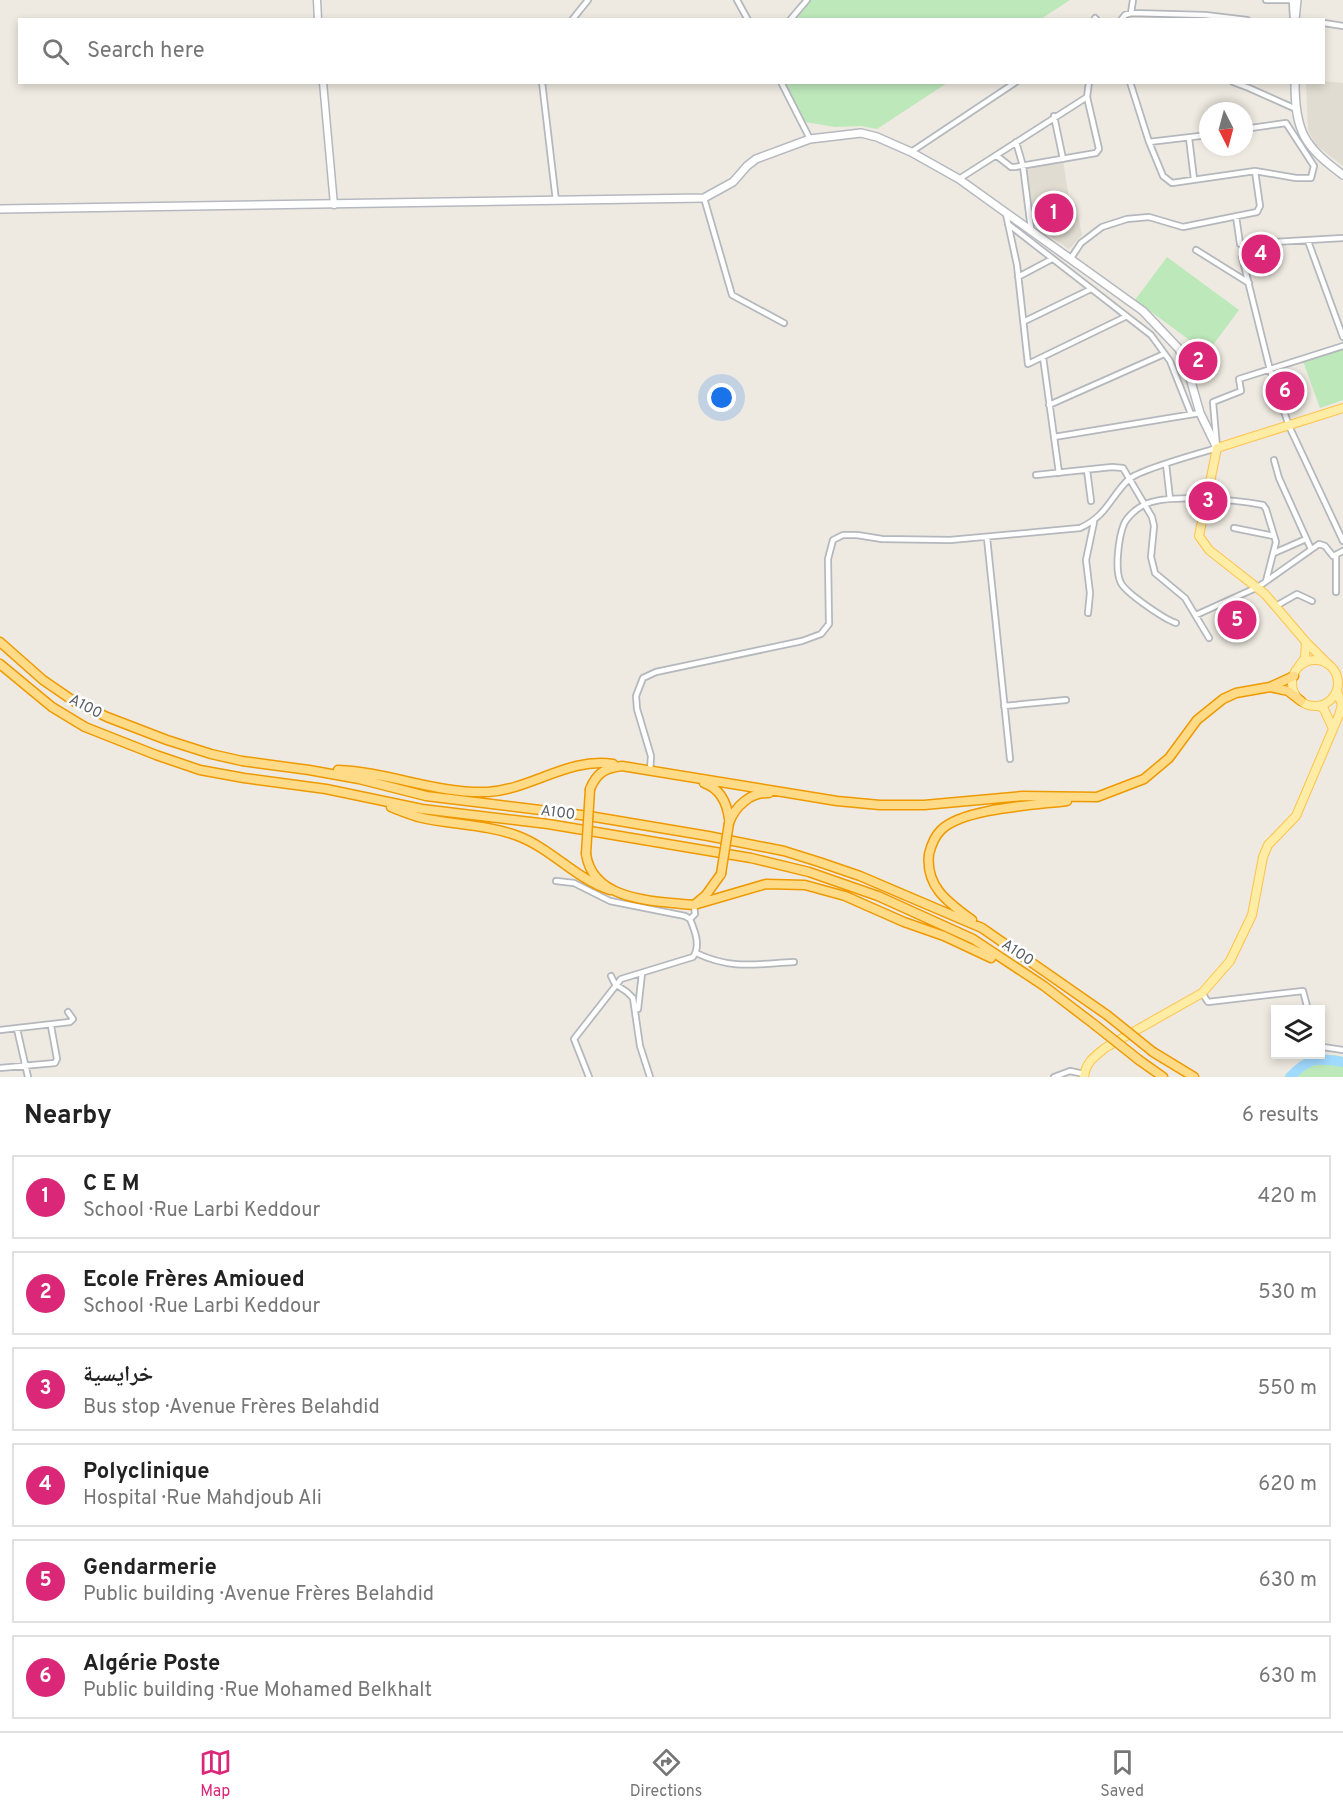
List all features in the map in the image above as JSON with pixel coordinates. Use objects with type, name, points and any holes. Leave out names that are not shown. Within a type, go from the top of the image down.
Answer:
[{"type":"highway","name":"A100","points":[[0,642],[43,680],[75,702],[167,740],[211,754],[360,779],[426,796],[589,816],[784,851],[860,876],[982,928],[1107,1014],[1153,1052],[1194,1077]]},
{"type":"highway","name":"A100","points":[[0,664],[52,707],[85,727],[200,770],[283,782],[422,809],[548,824],[781,864],[878,896],[973,939],[1044,986],[1163,1077]]},
{"type":"highway","points":[[982,928],[946,900],[937,890],[931,878],[928,865],[930,852],[934,839],[942,829],[964,816],[1097,797],[1144,779],[1169,758],[1197,720],[1223,699],[1236,693],[1270,687],[1296,672]]},
{"type":"highway","points":[[1270,687],[1288,692],[1300,701]]},
{"type":"highway","points":[[309,770],[347,771],[416,785],[489,792],[516,787],[568,768],[607,763],[837,801],[880,805],[924,805],[1023,796],[1097,797]]},
{"type":"highway","points":[[610,890],[597,881],[586,854],[590,789],[599,773],[608,768],[622,766]]},
{"type":"highway","points":[[683,777],[710,785],[717,790],[728,808],[729,823]]},
{"type":"highway","points":[[694,905],[706,895],[721,874],[729,823],[733,812],[750,797],[763,793],[803,794]]},
{"type":"highway","points":[[351,794],[418,817],[482,826],[519,837],[549,852],[596,885],[637,897],[694,905],[766,885],[791,883],[814,887],[845,896],[904,922],[944,936],[1044,986]]},
{"type":"main road","points":[[1294,0],[1295,18]]},
{"type":"main road","points":[[1295,84],[1297,120],[1308,145],[1319,158],[1343,175]]},
{"type":"main road","points":[[0,209],[704,198],[733,182],[756,159],[810,139],[861,133],[877,136],[959,179],[1143,311],[1179,350],[1188,371],[1200,413],[1218,448],[1199,536],[1202,542],[1209,550],[1258,587],[1328,664],[1337,676],[1337,691],[1342,705],[1296,816],[1268,845],[1263,857],[1252,915],[1230,961],[1202,993],[1106,1048],[1088,1062],[1084,1075]]},
{"type":"main road","points":[[1218,448],[1343,408]]},
{"type":"main road","points":[[1306,642],[1305,658],[1296,672],[1293,689],[1300,701],[1324,709],[1333,729]]},
{"type":"main road","points":[[1296,672],[1310,661],[1323,661],[1328,664]]},
{"type":"main road","points":[[1319,706],[1330,701],[1337,691]]},
{"type":"street","points":[[317,0],[318,18]]},
{"type":"street","points":[[574,18],[588,0]]},
{"type":"street","points":[[737,0],[747,18]]},
{"type":"street","points":[[792,18],[807,0]]},
{"type":"street","points":[[1131,13],[1133,0]]},
{"type":"street","points":[[1266,0],[1294,0]]},
{"type":"street","points":[[1122,18],[1131,13],[1161,17],[1205,17]]},
{"type":"street","points":[[1325,23],[1343,26]]},
{"type":"street","points":[[324,84],[334,205]]},
{"type":"street","points":[[542,84],[556,201]]},
{"type":"street","points":[[782,84],[810,139]]},
{"type":"street","points":[[911,153],[1013,84]]},
{"type":"street","points":[[997,156],[1011,167],[1099,152],[1087,97],[1089,84]]},
{"type":"street","points":[[1131,84],[1149,142],[1163,176],[1176,184],[1194,179],[1255,171],[1296,178],[1311,178],[1314,166],[1286,123]]},
{"type":"street","points":[[1249,85],[1296,109]]},
{"type":"street","points":[[959,179],[997,156],[1054,116],[1087,97]]},
{"type":"street","points":[[1054,116],[1063,159]]},
{"type":"street","points":[[1253,128],[1297,120]]},
{"type":"street","points":[[1149,142],[1199,136]]},
{"type":"street","points":[[1189,138],[1194,179]]},
{"type":"street","points":[[1016,142],[1023,166],[1031,229]]},
{"type":"street","points":[[1071,258],[1081,243],[1102,227],[1127,219],[1149,217],[1183,227],[1257,212],[1260,210],[1255,171]]},
{"type":"street","points":[[704,198],[732,295],[784,323]]},
{"type":"street","points":[[1005,210],[1017,264],[1028,364],[1125,317]]},
{"type":"street","points":[[1236,216],[1240,244],[1343,238]]},
{"type":"street","points":[[1008,224],[1151,335],[1174,369],[1191,414]]},
{"type":"street","points":[[1308,241],[1343,337]]},
{"type":"street","points":[[1196,250],[1249,283]]},
{"type":"street","points":[[1242,257],[1270,370],[1289,426],[1343,541]]},
{"type":"street","points":[[1018,277],[1052,259]]},
{"type":"street","points":[[1025,321],[1091,289]]},
{"type":"street","points":[[1088,613],[1090,592],[1086,560],[1094,522],[1130,478],[1218,448],[1213,402],[1241,391],[1239,378],[1343,346]]},
{"type":"street","points":[[1049,405],[1164,354]]},
{"type":"street","points":[[1043,357],[1059,472]]},
{"type":"street","points":[[1054,437],[1200,413]]},
{"type":"street","points":[[1274,460],[1279,478],[1311,549]]},
{"type":"street","points":[[1166,464],[1170,499]]},
{"type":"street","points":[[1036,475],[1123,468],[1152,517],[1154,526],[1151,557],[1155,573],[1185,598],[1209,639]]},
{"type":"street","points":[[1087,470],[1091,501]]},
{"type":"street","points":[[1176,623],[1152,610],[1121,584],[1117,564],[1124,524],[1144,504],[1170,499],[1263,505],[1276,542],[1266,581]]},
{"type":"street","points":[[650,771],[651,756],[637,709],[636,696],[643,678],[656,672],[802,641],[821,634],[829,624],[828,559],[833,540],[843,535],[914,540],[987,538],[1067,530],[1094,522]]},
{"type":"street","points":[[1234,528],[1274,536]]},
{"type":"street","points":[[987,538],[1010,759]]},
{"type":"street","points":[[1274,553],[1306,538]]},
{"type":"street","points":[[1196,615],[1258,587],[1311,549],[1322,544],[1332,556],[1336,556]]},
{"type":"street","points":[[1336,592],[1336,556],[1343,550]]},
{"type":"street","points":[[1276,606],[1297,594],[1312,601]]},
{"type":"street","points":[[1004,706],[1066,700]]},
{"type":"street","points":[[556,881],[574,884],[610,901],[668,912],[690,919]]},
{"type":"street","points":[[690,919],[695,914],[694,905]]},
{"type":"street","points":[[589,1077],[574,1039],[621,979],[693,957],[696,953],[697,940],[690,919]]},
{"type":"street","points":[[696,953],[727,965],[794,962]]},
{"type":"street","points":[[637,1018],[642,973]]},
{"type":"street","points":[[611,976],[615,984],[633,998],[640,1046],[650,1077]]},
{"type":"street","points":[[1202,993],[1208,1002],[1303,991],[1307,1005]]},
{"type":"street","points":[[0,1030],[51,1026],[70,1022],[73,1019],[68,1012]]},
{"type":"street","points":[[0,1068],[56,1063],[51,1026]]},
{"type":"street","points":[[17,1029],[28,1077]]},
{"type":"street","points":[[1325,1047],[1343,1050]]},
{"type":"street","points":[[1054,1077],[1070,1071],[1084,1075]]},
{"type":"shaded area","points":[[1325,81],[1343,83],[1343,166],[1316,145],[1308,130],[1306,84],[1325,84]]},
{"type":"shaded area","points":[[1063,161],[1070,203],[1076,204],[1082,235],[1069,249],[1038,229],[1032,222],[1022,171]]},
{"type":"green space","points":[[807,0],[1070,0],[1043,18],[793,18]]},
{"type":"green space","points":[[785,84],[945,84],[877,129],[861,126],[835,127],[805,122]]},
{"type":"green space","points":[[1167,257],[1239,310],[1207,353],[1135,300]]},
{"type":"green space","points":[[1343,349],[1343,400],[1320,408],[1303,361]]},
{"type":"green space","points":[[1325,1056],[1343,1057],[1343,1077],[1284,1077],[1295,1067],[1314,1059],[1325,1059]]},
{"type":"waterway","points":[[1290,1077],[1308,1062],[1314,1060],[1343,1062]]},
{"type":"place","name":"C E M","points":[[1054,213]]},
{"type":"place","name":"Polyclinique","points":[[1261,254]]},
{"type":"place","name":"Ecole Frères Amioued","points":[[1198,361]]},
{"type":"place","name":"Algérie Poste","points":[[1285,391]]},
{"type":"place","name":"خرايسية","points":[[1208,501]]},
{"type":"place","name":"Gendarmerie","points":[[1237,620]]}]
